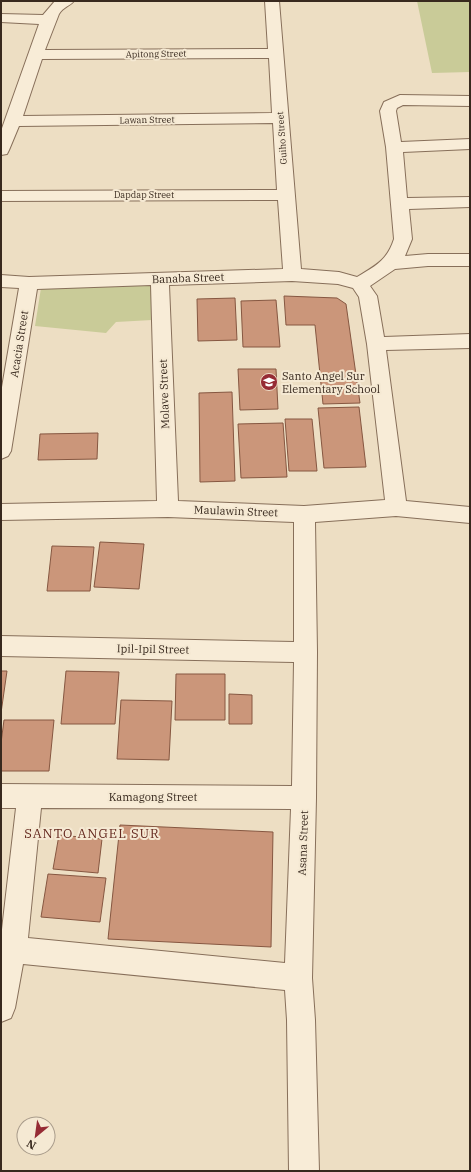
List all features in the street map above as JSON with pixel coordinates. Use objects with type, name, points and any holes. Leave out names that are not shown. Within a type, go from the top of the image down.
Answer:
[{"type":"street","points":[[1,150],[13,121],[52,10],[63,2],[67,1]]},
{"type":"street","name":"Guiho Street","points":[[272,1],[292,275]]},
{"type":"street","points":[[1,18],[48,20]]},
{"type":"street","name":"Apitong Street","points":[[36,55],[276,53]]},
{"type":"street","points":[[396,508],[376,344],[364,290],[392,263],[400,252],[403,239],[401,204],[388,110],[390,105],[400,100],[470,101]]},
{"type":"street","name":"Lawan Street","points":[[13,121],[281,118]]},
{"type":"street","points":[[394,147],[470,144]]},
{"type":"street","name":"Dapdap Street","points":[[1,196],[287,195]]},
{"type":"street","points":[[401,204],[470,202]]},
{"type":"street","points":[[392,263],[428,260],[470,260]]},
{"type":"street","name":"Banaba Street","points":[[1,281],[28,283],[292,275],[340,278],[364,290]]},
{"type":"street","name":"Molave Street","points":[[160,279],[168,509]]},
{"type":"street","name":"Acacia Street","points":[[1,451],[28,283]]},
{"type":"street","points":[[376,344],[470,341]]},
{"type":"street","name":"Maulawin Street","points":[[1,512],[168,509],[304,514],[396,508],[470,515]]},
{"type":"street","name":"Asana Street","points":[[304,514],[306,652],[304,798],[298,978],[301,1020],[304,1171]]},
{"type":"street","name":"Ipil-Ipil Street","points":[[1,646],[306,652]]},
{"type":"street","name":"Kamagong Street","points":[[1,796],[304,798]]},
{"type":"street","points":[[1,1008],[13,950],[30,797]]},
{"type":"street","points":[[13,950],[298,978]]},
{"type":"green space","points":[[417,1],[470,1],[470,72],[432,73]]},
{"type":"green space","points":[[151,284],[152,320],[116,322],[106,333],[35,326],[41,288]]},
{"type":"building","points":[[284,296],[337,298],[346,304],[360,403],[323,404],[315,325],[286,325]]},
{"type":"building","points":[[235,298],[237,340],[198,341],[197,299]]},
{"type":"building","points":[[276,300],[280,347],[243,347],[241,301]]},
{"type":"building","points":[[238,369],[276,369],[278,409],[240,410]]},
{"type":"building","points":[[232,392],[235,481],[200,482],[199,393]]},
{"type":"building","points":[[359,407],[366,467],[324,468],[318,408]]},
{"type":"building","points":[[285,419],[312,419],[317,471],[289,471]]},
{"type":"building","points":[[283,423],[287,477],[241,478],[238,424]]},
{"type":"building","points":[[98,433],[97,459],[38,460],[40,434]]},
{"type":"building","points":[[100,542],[144,544],[139,589],[94,587]]},
{"type":"building","points":[[52,546],[94,547],[90,591],[47,591]]},
{"type":"building","points":[[1,671],[7,671],[1,713]]},
{"type":"building","points":[[66,671],[119,672],[115,724],[61,724]]},
{"type":"building","points":[[176,674],[225,674],[225,720],[175,720]]},
{"type":"building","points":[[229,694],[252,695],[252,724],[229,724]]},
{"type":"building","points":[[121,700],[172,701],[169,760],[117,759]]},
{"type":"building","points":[[4,720],[54,720],[49,771],[1,771],[1,743]]},
{"type":"building","points":[[120,825],[273,832],[271,947],[108,939]]},
{"type":"building","points":[[59,835],[102,839],[98,873],[53,869]]},
{"type":"building","points":[[48,874],[106,878],[100,922],[41,917]]},
{"type":"place","name":"Santo Angel Sur Elementary School","points":[[269,382]]},
{"type":"district","name":"SANTO ANGEL SUR","points":[[92,833]]}]
